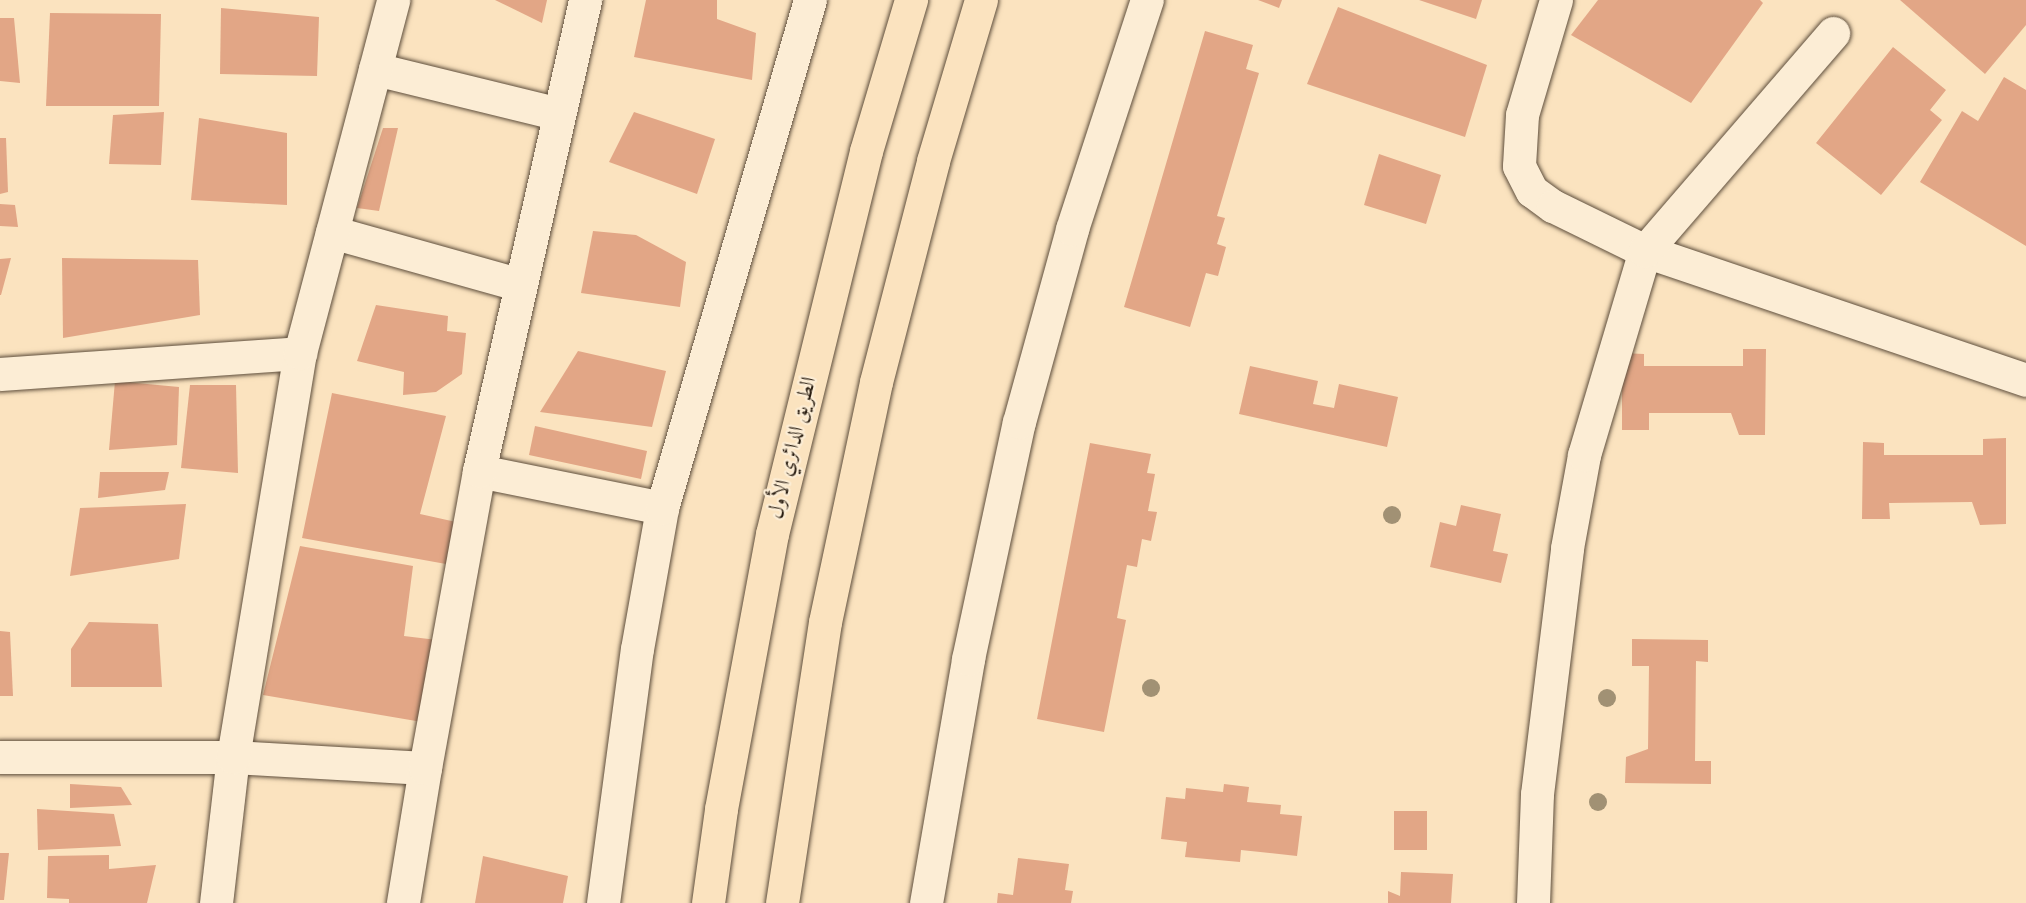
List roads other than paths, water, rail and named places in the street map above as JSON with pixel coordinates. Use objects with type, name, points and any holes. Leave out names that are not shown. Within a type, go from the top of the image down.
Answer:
[{"type":"main road","name":"الطريق الدائري الأول","points":[[708,903],[721,809],[772,534],[866,151],[911,0]]},
{"type":"main road","points":[[782,903],[825,622],[876,382],[933,161],[981,0]]},
{"type":"street","points":[[216,903],[233,757],[300,353],[393,0]]},
{"type":"street","points":[[403,903],[424,768],[478,471],[585,0]]},
{"type":"street","points":[[603,903],[637,650],[663,508],[810,0]]},
{"type":"street","points":[[926,903],[968,659],[1019,422],[1072,229],[1147,0]]},
{"type":"street","points":[[1556,0],[1522,115],[1519,166],[1532,191],[1553,206],[1645,251],[2026,380]]},
{"type":"street","points":[[1533,903],[1537,794],[1567,548],[1584,455],[1645,251],[1833,33]]},
{"type":"street","points":[[375,69],[559,114]]},
{"type":"street","points":[[332,232],[520,285]]},
{"type":"street","points":[[0,374],[300,353]]},
{"type":"street","points":[[478,471],[663,508]]},
{"type":"street","points":[[0,757],[233,757],[424,768]]}]
